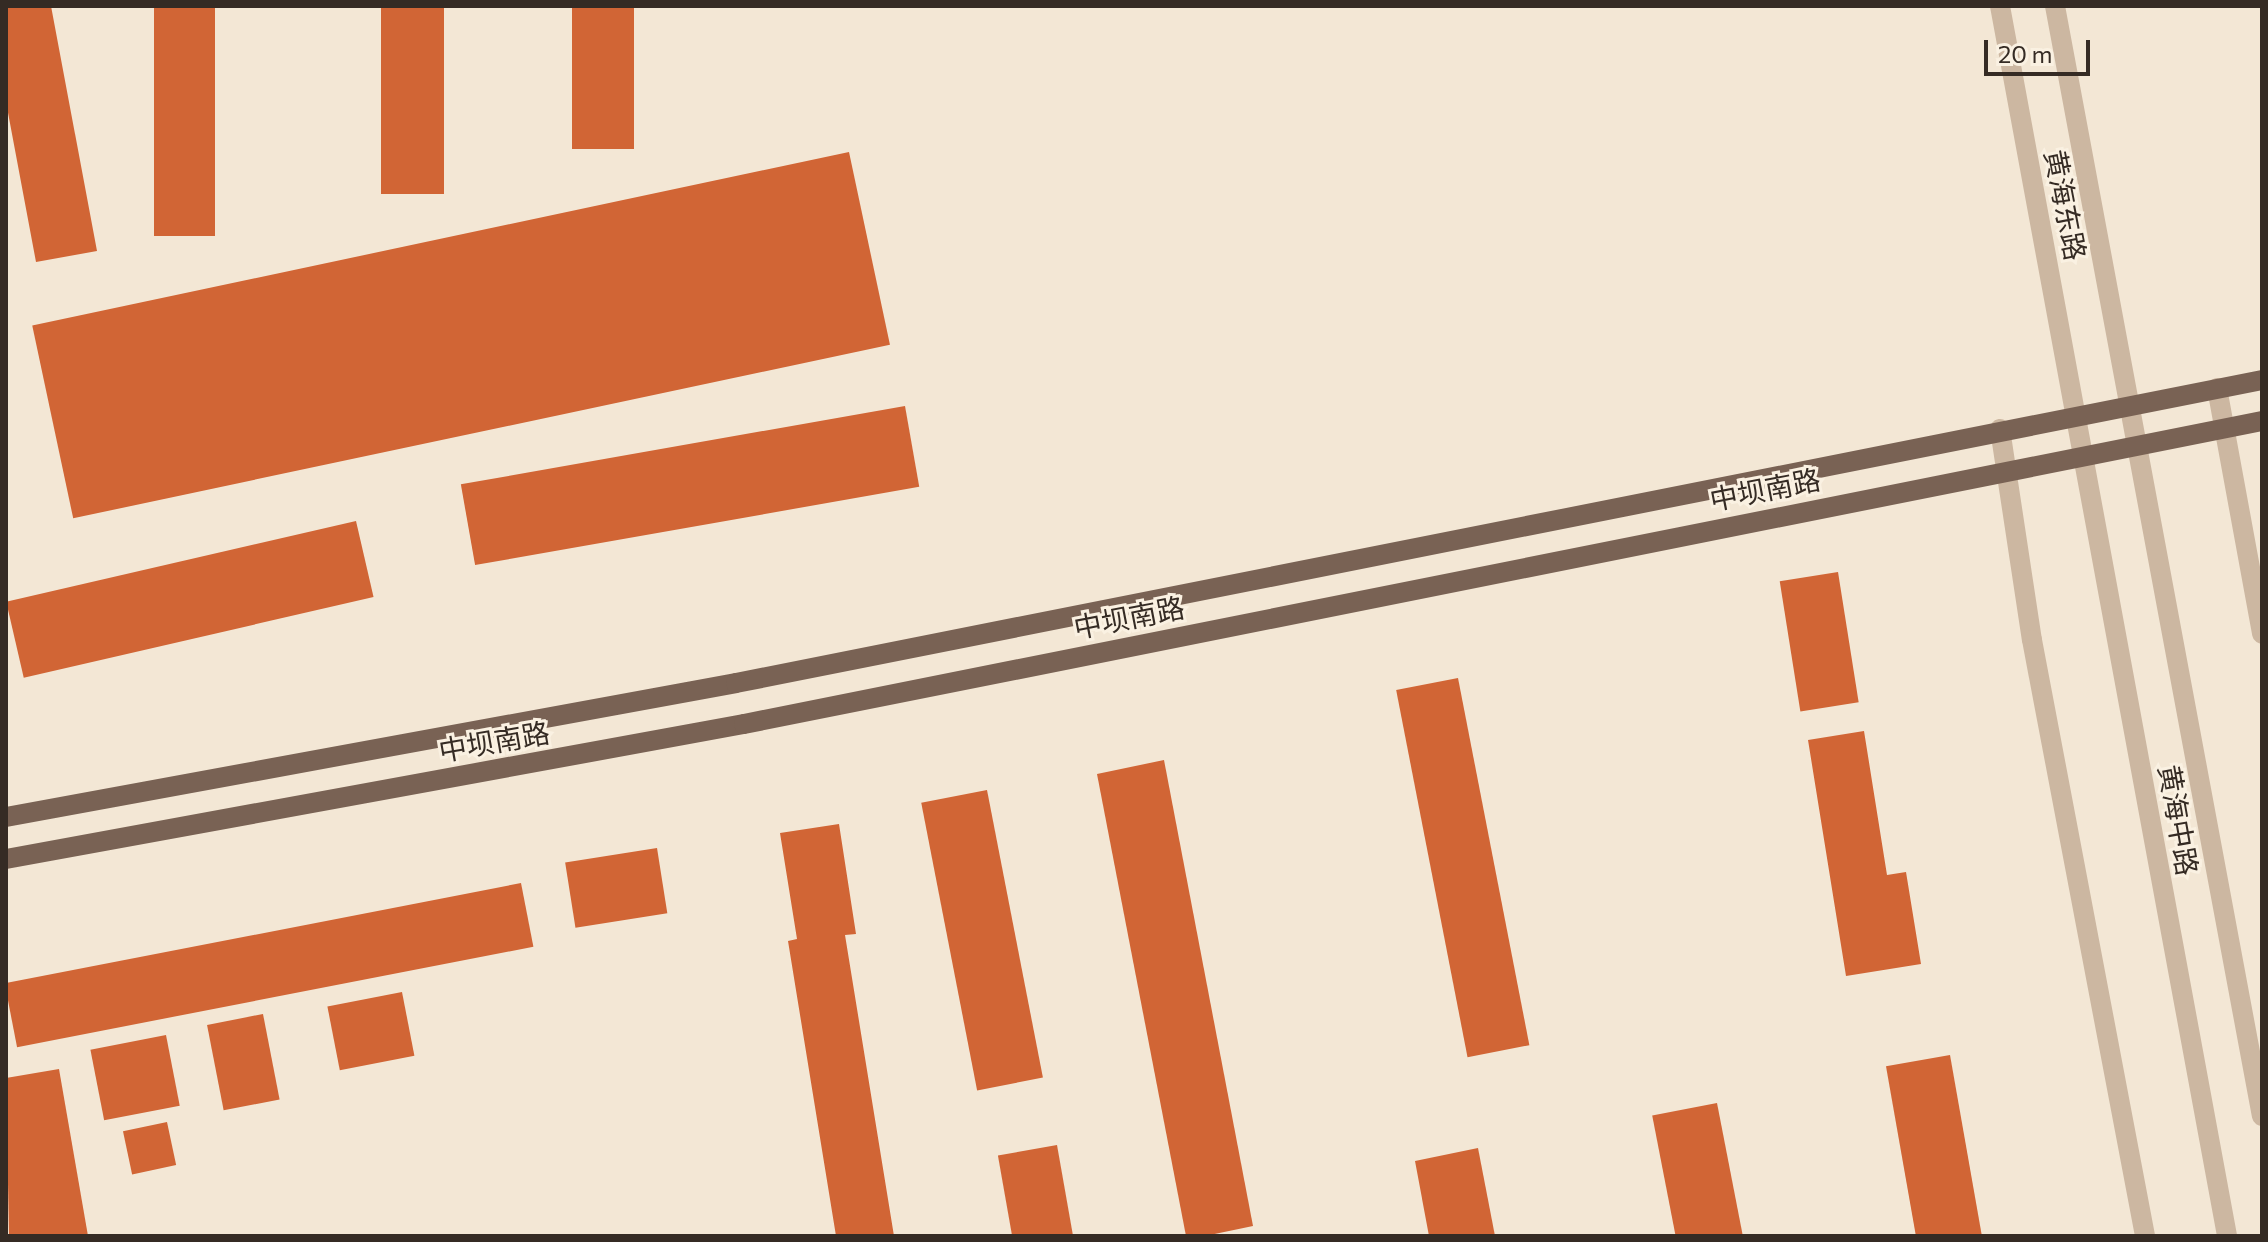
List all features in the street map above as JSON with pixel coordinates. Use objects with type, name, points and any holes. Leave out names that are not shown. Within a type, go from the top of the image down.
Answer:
[{"type":"main road","name":"中坝南路","points":[[6,817],[736,683],[2076,413],[2262,380]]},
{"type":"main road","name":"中坝南路","points":[[6,859],[744,724],[2083,454],[2262,421]]},
{"type":"street","name":"黄海东路","points":[[2000,6],[2076,413]]},
{"type":"street","name":"黄海东路","points":[[2055,6],[2132,405]]},
{"type":"street","points":[[2217,388],[2262,634]]},
{"type":"street","name":"黄海中路","points":[[2132,405],[2260,1090],[2262,1116]]},
{"type":"street","name":"黄海中路","points":[[2076,413],[2227,1236]]},
{"type":"street","points":[[2000,429],[2032,640],[2145,1236]]},
{"type":"building","points":[[6,6],[51,6],[97,251],[36,262],[6,102]]},
{"type":"building","points":[[154,6],[215,6],[215,236],[154,236]]},
{"type":"building","points":[[381,6],[444,6],[444,194],[381,194]]},
{"type":"building","points":[[572,6],[634,6],[634,149],[572,149]]},
{"type":"building","points":[[849,152],[890,345],[73,518],[32,326]]},
{"type":"building","points":[[905,406],[919,487],[475,565],[461,484]]},
{"type":"building","points":[[356,521],[374,597],[24,678],[6,602]]},
{"type":"building","points":[[1838,572],[1859,702],[1800,712],[1780,581]]},
{"type":"building","points":[[1458,678],[1529,1045],[1468,1057],[1396,690]]},
{"type":"building","points":[[1864,731],[1887,875],[1906,872],[1921,964],[1846,976],[1808,740]]},
{"type":"building","points":[[1164,760],[1253,1226],[1205,1236],[1186,1236],[1097,774]]},
{"type":"building","points":[[987,790],[1043,1078],[977,1090],[921,803]]},
{"type":"building","points":[[839,824],[856,934],[845,935],[894,1236],[836,1236],[788,941],[797,939],[780,833]]},
{"type":"building","points":[[657,848],[667,913],[575,928],[565,863]]},
{"type":"building","points":[[521,883],[533,947],[17,1047],[6,983]]},
{"type":"building","points":[[402,992],[414,1056],[340,1070],[327,1007]]},
{"type":"building","points":[[263,1014],[280,1099],[224,1110],[207,1025]]},
{"type":"building","points":[[166,1035],[180,1106],[104,1120],[90,1050]]},
{"type":"building","points":[[1950,1055],[1982,1236],[1916,1236],[1886,1066]]},
{"type":"building","points":[[59,1069],[88,1236],[9,1236],[6,1078]]},
{"type":"building","points":[[1717,1103],[1743,1236],[1676,1236],[1652,1116]]},
{"type":"building","points":[[167,1122],[176,1165],[132,1174],[123,1131]]},
{"type":"building","points":[[1057,1145],[1073,1236],[1012,1236],[998,1155]]},
{"type":"building","points":[[1478,1148],[1495,1236],[1429,1236],[1415,1161]]}]
